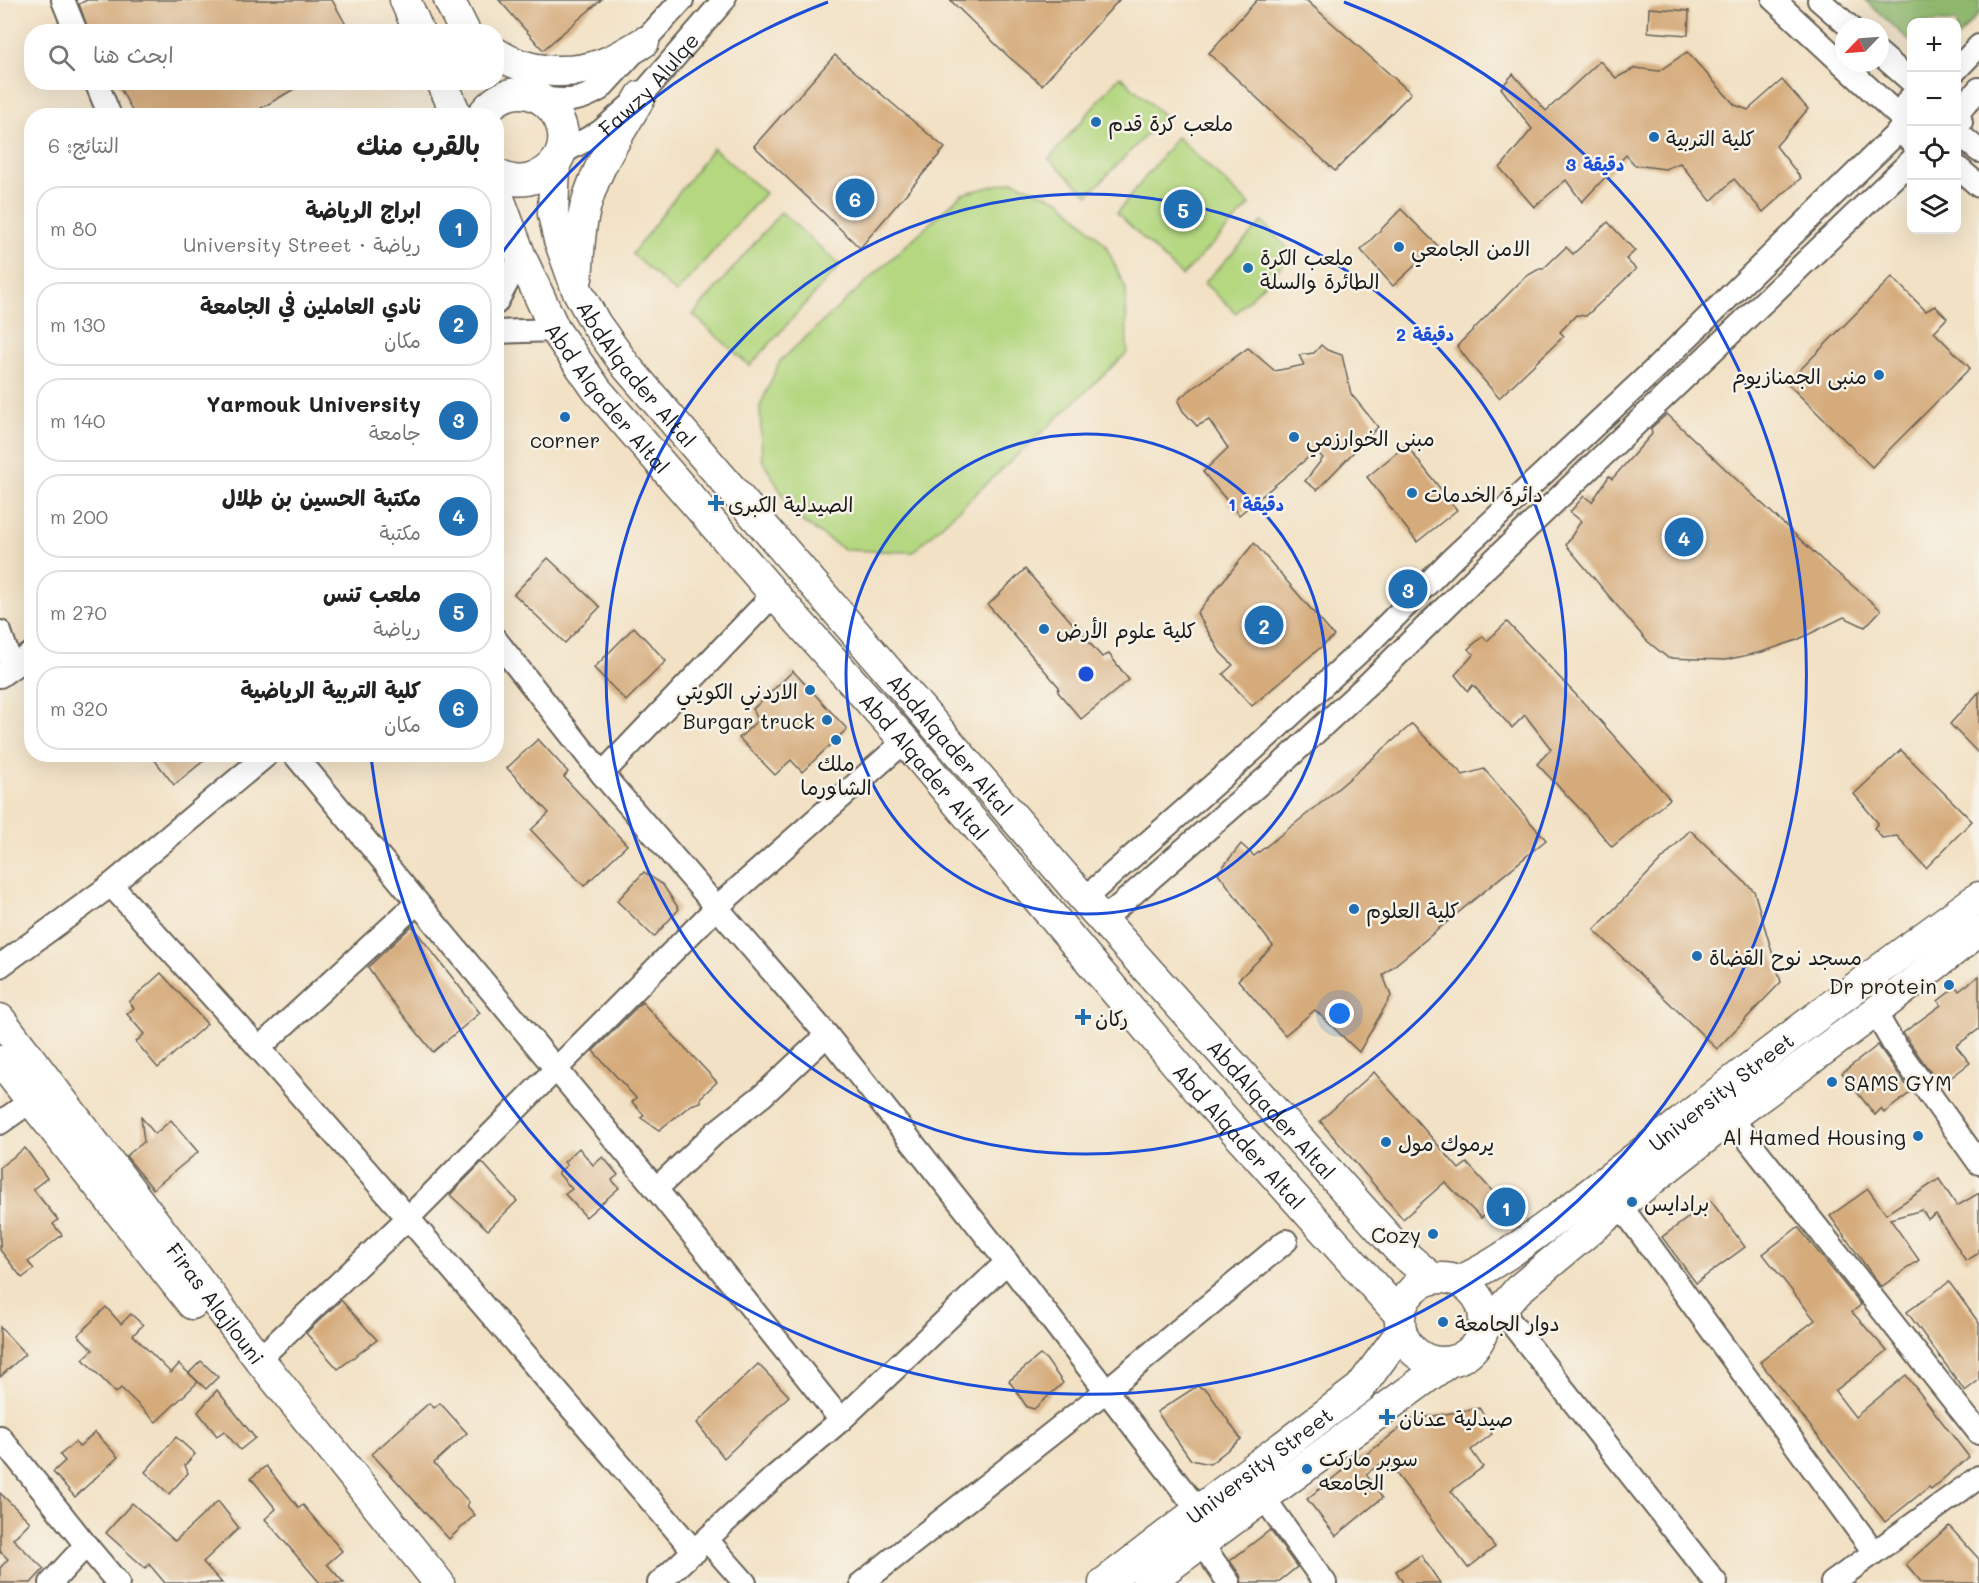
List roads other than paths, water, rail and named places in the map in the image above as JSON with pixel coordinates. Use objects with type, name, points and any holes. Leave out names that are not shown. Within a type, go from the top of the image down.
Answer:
[{"type":"main road","points":[[405,0],[416,24]]},
{"type":"main road","points":[[504,57],[531,67],[555,71],[580,70],[603,64],[644,42]]},
{"type":"main road","points":[[446,90],[453,108]]},
{"type":"main road","points":[[488,108],[495,101],[517,90]]},
{"type":"main road","name":"AbdAlqader Altal","points":[[517,90],[553,108],[561,122],[564,138],[558,158],[553,214],[559,240],[577,290],[596,324],[626,366],[1094,910],[1399,1250],[1445,1280]]},
{"type":"main road","points":[[577,290],[582,219],[588,196],[602,162],[641,96]]},
{"type":"main road","points":[[504,177],[516,181],[531,180],[544,173],[558,158]]},
{"type":"main road","name":"Abd Alqader Altal","points":[[504,211],[521,257],[555,330],[597,390],[905,741],[1200,1092],[1400,1323]]},
{"type":"main road","name":"University Street","points":[[1445,1280],[1489,1266],[1557,1219],[1877,970],[1979,897]]},
{"type":"main road","name":"University Street","points":[[1492,1320],[1518,1290],[1620,1205],[1731,1118],[1875,1012],[1979,931]]},
{"type":"main road","name":"Firas Alajlouni","points":[[0,1019],[259,1359],[439,1583]]},
{"type":"main road","name":"Firas Alajlouni","points":[[0,1062],[413,1583]]},
{"type":"main road","points":[[1445,1280],[1471,1289],[1480,1301],[1484,1315],[1492,1320],[1470,1352],[1447,1363],[1423,1359],[1413,1352],[1406,1343],[1400,1323],[1403,1302],[1410,1291],[1420,1283],[1445,1280]]},
{"type":"main road","name":"University Street","points":[[1104,1583],[1360,1388],[1400,1323]]},
{"type":"main road","name":"University Street","points":[[1147,1583],[1447,1363]]},
{"type":"street","points":[[63,0],[73,24]]},
{"type":"street","points":[[517,90],[571,101],[586,98],[600,89],[682,0]]},
{"type":"street","name":"Fawzy Alulqe","points":[[558,158],[600,132],[641,96],[724,0]]},
{"type":"street","points":[[1774,0],[1904,129]]},
{"type":"street","points":[[1819,0],[1840,18]]},
{"type":"street","points":[[1961,65],[1979,46]]},
{"type":"street","points":[[1889,62],[1907,78]]},
{"type":"street","points":[[1961,115],[1979,89]]},
{"type":"street","points":[[99,90],[107,108]]},
{"type":"street","points":[[1094,910],[1254,749],[1368,644],[1453,558],[1657,367],[1904,129],[1903,105],[1907,100]]},
{"type":"street","points":[[1961,126],[1979,151]]},
{"type":"street","points":[[1094,910],[1274,771],[1389,664],[1500,554],[1907,164]]},
{"type":"street","points":[[1961,170],[1979,186]]},
{"type":"street","points":[[504,288],[521,257]]},
{"type":"street","points":[[504,332],[555,330]]},
{"type":"street","points":[[602,774],[774,594]]},
{"type":"street","points":[[0,633],[6,672],[24,659]]},
{"type":"street","points":[[1368,644],[1389,664]]},
{"type":"street","points":[[504,650],[602,774],[827,1035],[1107,1390],[1198,1510]]},
{"type":"street","points":[[259,1359],[408,1218],[717,907],[905,741]]},
{"type":"street","points":[[0,966],[111,885],[258,762]]},
{"type":"street","points":[[301,762],[656,1189],[841,1420]]},
{"type":"street","points":[[111,885],[259,1048],[701,1546],[745,1583]]},
{"type":"street","points":[[259,1048],[417,903]]},
{"type":"street","points":[[1875,1012],[1893,1043],[1979,1164]]},
{"type":"street","points":[[656,1189],[716,1132],[763,1095],[827,1035]]},
{"type":"street","points":[[0,1123],[31,1101]]},
{"type":"street","points":[[1731,1118],[1979,1433]]},
{"type":"street","points":[[1620,1205],[1874,1552]]},
{"type":"street","points":[[862,1583],[1107,1390],[1286,1241]]},
{"type":"street","points":[[659,1583],[773,1478],[841,1420],[1007,1262]]},
{"type":"street","points":[[1492,1320],[1716,1583]]},
{"type":"street","points":[[3,1448],[118,1583]]},
{"type":"street","points":[[1832,1583],[1979,1477]]},
{"type":"street","points":[[1264,1498],[1325,1583]]},
{"type":"street","points":[[1200,1543],[1229,1583]]},
{"type":"street","points":[[51,1583],[86,1545]]},
{"type":"place","name":"ملعب كرة قدم","points":[[1096,122]]},
{"type":"place","name":"كلية التربية","points":[[1654,137]]},
{"type":"place","name":"كلية التربية الرياضية","points":[[855,198]]},
{"type":"place","name":"ملعب تنس","points":[[1183,209]]},
{"type":"place","name":"الامن الجامعي","points":[[1399,247]]},
{"type":"place","name":"ملعب الكرة الطائرة والسلة","points":[[1248,268]]},
{"type":"place","name":"منبى الجمنازيوم","points":[[1879,375]]},
{"type":"place","name":"corner","points":[[565,417]]},
{"type":"place","name":"مبنى الخوارزمي","points":[[1294,437]]},
{"type":"place","name":"دائرة الخدمات","points":[[1412,493]]},
{"type":"place","name":"الصيدلية الكبرى","points":[[716,503]]},
{"type":"place","name":"مكتبة الحسين بن طلال","points":[[1684,537]]},
{"type":"place","name":"Yarmouk University","points":[[1408,589]]},
{"type":"place","name":"نادي العاملين في الجامعة","points":[[1264,625]]},
{"type":"place","name":"كلية علوم الأرض","points":[[1044,629]]},
{"type":"place","name":"الاردني الكويتي","points":[[810,690]]},
{"type":"place","name":"Burgar truck","points":[[827,720]]},
{"type":"place","name":"ملك الشاورما","points":[[836,740]]},
{"type":"place","name":"كلية العلوم","points":[[1354,909]]},
{"type":"place","name":"مسجد نوح القضاة","points":[[1697,956]]},
{"type":"place","name":"Dr protein","points":[[1949,985]]},
{"type":"place","name":"ركان","points":[[1083,1017]]},
{"type":"place","name":"SAMS GYM","points":[[1832,1082]]},
{"type":"place","name":"Al Hamed Housing","points":[[1918,1136]]},
{"type":"place","name":"يرموك مول","points":[[1386,1142]]},
{"type":"place","name":"برادايس","points":[[1632,1202]]},
{"type":"place","name":"ابراج الرياضة","points":[[1506,1207]]},
{"type":"place","name":"Cozy","points":[[1433,1234]]},
{"type":"place","name":"دوار الجامعة","points":[[1443,1322]]},
{"type":"place","name":"صيدلية عدنان","points":[[1387,1417]]},
{"type":"place","name":"سوبر ماركت الجامعه","points":[[1307,1469]]}]
